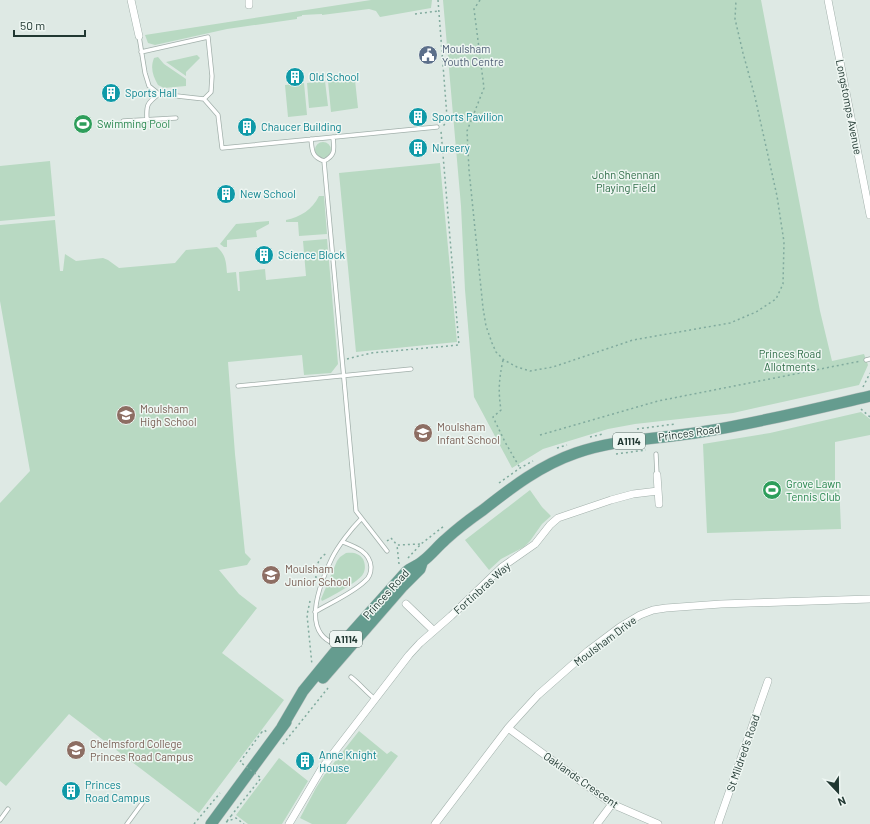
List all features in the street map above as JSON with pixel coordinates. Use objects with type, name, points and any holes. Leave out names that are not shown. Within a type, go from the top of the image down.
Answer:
[{"type":"main road","name":"Princes Road","points":[[282,727],[303,691],[339,647],[411,567],[422,563],[445,540],[509,489],[540,470],[575,454],[619,442],[700,432],[756,422],[866,391]]},
{"type":"main road","name":"Princes Road","points":[[211,824],[282,727],[398,592],[420,569],[422,563]]},
{"type":"street","points":[[131,0],[139,36]]},
{"type":"street","name":"Longstomps Avenue","points":[[828,0],[870,215]]},
{"type":"street","points":[[657,475],[659,504]]},
{"type":"street","name":"Fortinbras Way","points":[[290,824],[322,768],[409,655],[502,567],[536,544],[550,525],[558,518],[633,494],[658,491]]},
{"type":"street","name":"Moulsham Drive","points":[[435,824],[508,728],[538,695],[588,651],[630,620],[646,613],[666,608],[722,604],[870,599]]},
{"type":"street","points":[[406,604],[434,630]]},
{"type":"street","name":"St Mildred's Road","points":[[718,824],[768,682]]},
{"type":"street","name":"Oaklands Crescent","points":[[508,728],[612,804],[658,824]]},
{"type":"street","points":[[597,824],[612,804]]},
{"type":"lane","points":[[139,36],[145,73],[149,86],[159,94],[204,99],[218,115],[222,148],[437,127]]},
{"type":"lane","points":[[141,52],[208,37],[212,76],[211,92],[204,99]]},
{"type":"lane","points":[[147,120],[146,108],[149,101],[159,94]]},
{"type":"lane","points":[[123,121],[176,118]]},
{"type":"lane","points":[[311,140],[314,154],[318,159],[324,161],[330,158],[333,154],[333,137]]},
{"type":"lane","points":[[324,161],[356,511],[387,551]]},
{"type":"lane","points":[[238,386],[411,369]]},
{"type":"lane","points":[[656,454],[657,475]]},
{"type":"lane","points":[[339,647],[326,639],[320,633],[316,624],[315,612],[317,600],[332,558],[355,525],[361,519]]},
{"type":"lane","points":[[315,612],[359,586],[370,574],[370,563],[367,556],[358,548],[343,542]]},
{"type":"lane","points":[[351,676],[363,686],[366,692],[376,699]]},
{"type":"lane","points":[[127,824],[146,798]]},
{"type":"lane","points":[[0,820],[8,809]]},
{"type":"path","points":[[342,360],[371,353],[459,345],[440,127],[446,123],[447,117],[438,0]]},
{"type":"path","points":[[480,0],[474,9],[484,88],[467,131],[486,326],[496,352],[504,360],[517,367],[530,371],[553,367],[633,340],[730,323],[756,312],[776,299],[783,284],[784,242],[777,196],[755,97],[734,19],[736,0]]},
{"type":"path","points":[[415,14],[438,11]]},
{"type":"path","points":[[540,435],[658,401],[868,359]]},
{"type":"path","points":[[504,360],[499,377],[499,393],[502,410],[493,417],[520,468]]},
{"type":"path","points":[[866,391],[870,374]]},
{"type":"path","points":[[861,409],[870,417]]},
{"type":"path","points":[[616,454],[650,450]]},
{"type":"path","points":[[381,544],[392,538],[397,545],[400,566]]},
{"type":"path","points":[[397,545],[421,544]]},
{"type":"path","points":[[283,745],[331,683]]},
{"type":"path","points":[[231,816],[261,778],[240,762],[261,733],[264,730],[267,732]]},
{"type":"path","points":[[222,824],[260,776]]},
{"type":"path","points":[[226,822],[236,818],[244,824]]},
{"type":"green space","points":[[371,0],[432,0],[431,8],[380,17],[376,11],[369,9],[322,15],[302,15],[297,17],[297,19],[227,29],[155,45],[148,43],[145,35]]},
{"type":"green space","name":"John Shennan Playing Field","points":[[443,0],[761,0],[820,311],[832,361],[864,354],[868,365],[859,385],[733,413],[635,424],[608,429],[543,449],[512,468],[474,397],[465,290],[461,206]]},
{"type":"green space","points":[[197,55],[200,58],[186,72],[186,76],[166,62]]},
{"type":"green space","points":[[158,57],[164,64],[186,79],[186,86],[164,88],[158,85],[152,69],[154,58]]},
{"type":"green space","points":[[354,79],[358,108],[331,112],[328,81]]},
{"type":"green space","points":[[325,81],[328,106],[309,108],[307,83]]},
{"type":"green space","points":[[304,83],[307,115],[288,117],[285,85]]},
{"type":"green space","points":[[323,142],[330,147],[331,150],[326,157],[323,158],[316,153],[315,150],[320,143]]},
{"type":"green space","points":[[50,161],[55,216],[0,221],[0,166]]},
{"type":"green space","points":[[440,163],[457,342],[356,352],[339,173]]},
{"type":"green space","points":[[319,196],[324,196],[327,234],[299,236],[298,222],[286,222],[286,220],[305,212],[313,205]]},
{"type":"green space","points":[[55,220],[60,271],[63,271],[65,254],[76,261],[103,258],[119,268],[175,263],[186,250],[217,247],[224,256],[227,273],[236,272],[238,291],[240,291],[239,272],[265,269],[266,280],[306,276],[303,241],[327,239],[338,364],[331,373],[304,375],[302,355],[228,362],[245,553],[251,559],[247,565],[219,570],[239,594],[257,608],[222,653],[284,700],[199,813],[69,714],[6,786],[0,781],[0,503],[30,471],[0,301],[0,225]]},
{"type":"green space","points":[[269,221],[269,224],[256,231],[257,237],[227,240],[227,247],[220,244],[236,224]]},
{"type":"green space","name":"Grove Lawn Tennis Club","points":[[861,412],[870,419],[870,435],[835,442],[835,481],[839,482],[841,529],[707,533],[703,444],[770,433]]},
{"type":"green space","points":[[530,490],[542,507],[551,516],[542,524],[524,547],[501,559],[489,570],[465,540]]},
{"type":"green space","points":[[346,553],[356,553],[360,555],[365,566],[363,574],[351,585],[322,601],[321,599],[337,561]]},
{"type":"green space","points":[[359,731],[387,754],[391,751],[398,756],[346,824],[312,824],[300,818],[325,774]]},
{"type":"green space","points":[[279,758],[308,781],[282,824],[248,824],[236,815]]},
{"type":"place","name":"Moulsham Youth Centre","points":[[428,55]]},
{"type":"place","name":"Old School","points":[[295,77]]},
{"type":"place","name":"Sports Hall","points":[[111,93]]},
{"type":"place","name":"Sports Pavilion","points":[[418,117]]},
{"type":"place","name":"Swimming Pool","points":[[83,124]]},
{"type":"place","name":"Chaucer Building","points":[[247,127]]},
{"type":"place","name":"Nursery","points":[[418,148]]},
{"type":"place","name":"New School","points":[[226,194]]},
{"type":"place","name":"Science Block","points":[[264,255]]},
{"type":"place","name":"Moulsham High School","points":[[126,415]]},
{"type":"place","name":"Moulsham Infant School","points":[[423,433]]},
{"type":"place","name":"Grove Lawn Tennis Club","points":[[772,490]]},
{"type":"place","name":"Moulsham Junior School","points":[[271,575]]},
{"type":"place","name":"Chelmsford College Princes Road Campus","points":[[76,750]]},
{"type":"place","name":"Anne Knight House","points":[[305,761]]},
{"type":"place","name":"Princes Road Campus","points":[[71,791]]},
{"type":"park label","name":"Princes Road Allotments","points":[[790,360]]}]
